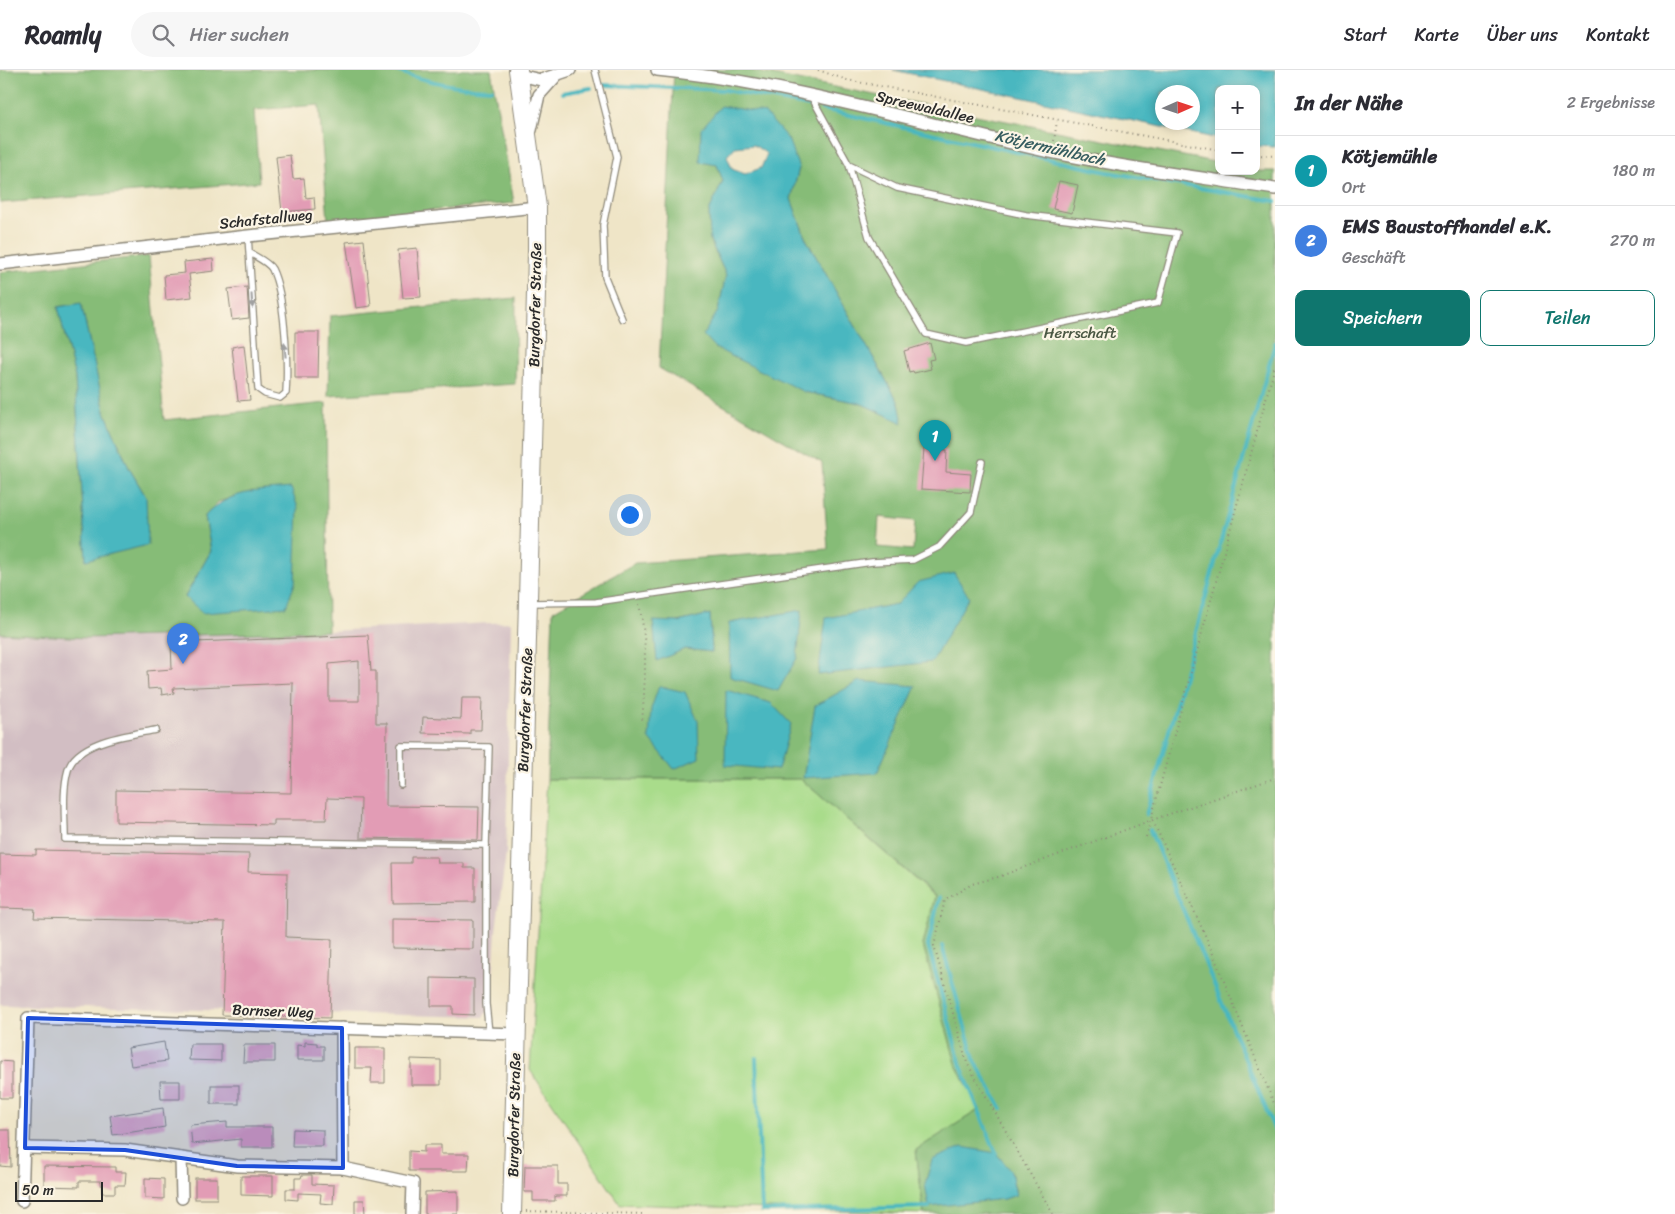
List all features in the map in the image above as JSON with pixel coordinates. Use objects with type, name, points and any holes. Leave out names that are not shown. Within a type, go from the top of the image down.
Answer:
[{"type":"main road","name":"Burgdorfer Straße","points":[[512,1212],[536,207],[522,72]]},
{"type":"street","points":[[522,72],[541,80],[570,70]]},
{"type":"street","name":"Spreewaldallee","points":[[657,70],[729,80],[811,96],[1053,152],[1275,189]]},
{"type":"street","points":[[529,139],[539,96],[556,76]]},
{"type":"street","name":"Schafstallweg","points":[[0,264],[248,236],[536,207]]},
{"type":"street","name":"Bornser Weg","points":[[25,1148],[28,1018],[516,1034]]},
{"type":"street","points":[[342,1028],[344,1168]]},
{"type":"street","points":[[22,1200],[25,1148],[125,1150],[237,1166],[344,1168],[413,1182],[412,1214]]},
{"type":"street","points":[[181,1158],[182,1198]]},
{"type":"lane","points":[[594,70],[618,157],[603,225],[605,277],[622,319]]},
{"type":"lane","points":[[811,96],[849,164],[869,238],[926,334],[966,343],[1158,303],[1177,233],[1026,215],[934,196],[897,188],[849,164]]},
{"type":"lane","points":[[248,236],[258,388],[265,394],[280,398],[286,393],[287,376],[281,302],[271,267],[250,253]]},
{"type":"lane","points":[[528,603],[596,602],[872,562],[913,560],[939,547],[971,512],[982,462]]},
{"type":"lane","points":[[156,730],[100,742],[74,760],[68,769],[65,839],[260,844],[339,842],[486,845]]},
{"type":"lane","points":[[401,785],[401,746],[489,747],[486,845],[486,1004],[489,1033]]},
{"type":"path","points":[[818,70],[847,80],[1215,149]]},
{"type":"path","points":[[1053,152],[1057,121]]},
{"type":"path","points":[[1260,155],[1275,156]]},
{"type":"path","points":[[1146,837],[1275,366]]},
{"type":"path","points":[[637,596],[643,623],[646,670],[642,723]]},
{"type":"path","points":[[1053,1214],[968,1063],[934,946],[945,900],[972,884],[998,877],[1152,820],[1275,778]]},
{"type":"path","points":[[1152,820],[1206,937],[1275,1106]]},
{"type":"path","points":[[512,1212],[644,1214]]},
{"type":"highlighted area","points":[[28,1018],[342,1028],[343,1168],[237,1166],[125,1150],[25,1148]]},
{"type":"shaded area","points":[[511,622],[506,853],[496,930],[491,1008],[483,1017],[0,1005],[0,633],[87,638],[328,631]]},
{"type":"green space","points":[[0,70],[491,70],[514,203],[328,220],[319,105],[254,110],[259,182],[0,203]]},
{"type":"green space","name":"Herrschaft","points":[[674,70],[748,70],[1215,162],[1215,175],[1260,175],[1260,171],[1275,171],[1275,1214],[924,1214],[916,1150],[980,1109],[957,1067],[923,945],[935,896],[801,779],[547,779],[553,611],[635,563],[828,549],[822,463],[659,368]],"holes":[[[765,113],[799,168],[791,199],[806,239],[899,403],[902,422],[860,403],[804,392],[718,312],[726,275],[710,240],[709,211],[723,181],[717,165]],[[879,517],[915,521],[913,550],[877,547]],[[897,604],[818,674],[872,610]],[[710,614],[712,652],[685,649],[653,622],[678,622]],[[1011,1171],[1016,1194],[1005,1199]]]},
{"type":"green space","points":[[149,256],[164,420],[326,403],[328,631],[87,638],[0,633],[0,272]],"holes":[[[81,304],[105,412],[129,468],[146,497],[86,560],[75,377],[58,307]],[[253,491],[185,597],[211,551],[205,516],[218,502]]]},
{"type":"green space","points":[[516,298],[515,384],[328,396],[330,316]]},
{"type":"green space","points":[[547,779],[801,779],[935,897],[923,945],[957,1067],[980,1109],[916,1150],[924,1214],[620,1204],[530,1070]]},
{"type":"water","points":[[893,70],[1275,70],[1275,147],[1260,146],[1260,85],[1215,85],[1215,138],[1176,130],[1200,130],[1200,85],[1155,85],[1155,125]]},
{"type":"water","points":[[721,106],[765,113],[788,139],[799,168],[791,199],[806,239],[899,403],[903,423],[860,403],[804,392],[715,348],[703,335],[718,311],[726,275],[710,240],[709,211],[723,181],[717,165],[700,162],[701,129]],"holes":[[[754,145],[767,154],[761,168],[745,174],[732,169],[727,156],[735,147]]]},
{"type":"water","points":[[81,303],[105,412],[129,468],[146,497],[148,545],[86,560],[75,377],[58,307]]},
{"type":"water","points":[[291,488],[298,508],[295,583],[286,607],[203,613],[185,597],[211,551],[205,516],[224,501],[245,493]]},
{"type":"water","points":[[954,573],[969,597],[932,662],[818,675],[826,618],[897,604],[918,582]]},
{"type":"water","points":[[802,610],[797,658],[778,691],[730,677],[729,623]]},
{"type":"water","points":[[710,614],[712,652],[685,649],[657,661],[653,621],[678,622]]},
{"type":"water","points":[[859,681],[916,686],[877,773],[803,778],[815,706]]},
{"type":"water","points":[[659,686],[685,692],[698,721],[699,758],[674,769],[649,738],[651,709]]},
{"type":"water","points":[[726,690],[771,703],[791,724],[778,770],[725,765]]},
{"type":"water","points":[[962,1147],[996,1153],[1011,1171],[1016,1195],[1005,1199],[929,1207],[925,1184],[932,1160]]},
{"type":"building","points":[[290,155],[293,179],[304,178],[306,198],[314,197],[315,209],[282,212],[276,157]]},
{"type":"building","points":[[1059,181],[1078,185],[1072,213],[1053,209]]},
{"type":"building","points":[[364,240],[371,306],[356,308],[346,242]]},
{"type":"building","points":[[417,248],[421,297],[403,298],[398,250]]},
{"type":"building","points":[[213,259],[214,271],[189,274],[192,297],[166,300],[164,275],[185,273],[184,262]]},
{"type":"building","points":[[247,287],[249,318],[232,320],[228,289]]},
{"type":"building","points":[[295,332],[319,332],[318,378],[295,378]]},
{"type":"building","points":[[930,343],[934,359],[929,360],[931,369],[914,373],[913,371],[909,372],[904,351]]},
{"type":"building","points":[[244,345],[250,400],[238,401],[232,347]]},
{"type":"building","points":[[924,448],[947,450],[946,472],[971,474],[970,492],[921,489]]},
{"type":"building","points":[[368,635],[371,671],[376,671],[376,723],[387,723],[386,806],[479,807],[478,840],[360,838],[361,799],[327,798],[326,820],[274,820],[274,825],[116,822],[116,790],[291,793],[293,683],[173,688],[174,693],[162,695],[161,688],[148,689],[147,671],[172,669],[171,643]],"holes":[[[359,661],[359,701],[329,701],[329,664]]]},
{"type":"building","points":[[462,698],[482,698],[481,730],[470,730],[470,734],[422,733],[423,717],[461,719]]},
{"type":"building","points":[[36,850],[249,854],[248,872],[287,873],[286,937],[332,939],[330,1018],[222,1015],[225,922],[34,918],[35,909],[0,908],[0,854],[36,855]]},
{"type":"building","points":[[411,857],[437,857],[438,863],[464,863],[464,868],[475,868],[475,902],[393,903],[392,863],[411,863]]},
{"type":"building","points":[[392,919],[473,920],[473,949],[392,948]]},
{"type":"building","points":[[431,978],[474,979],[474,1015],[453,1014],[453,1006],[431,1006]]},
{"type":"building","points":[[164,1042],[167,1061],[131,1066],[128,1048]]},
{"type":"building","points":[[305,1042],[324,1046],[324,1060],[297,1060],[297,1045],[305,1046]]},
{"type":"building","points":[[190,1044],[221,1044],[221,1061],[189,1060]]},
{"type":"building","points":[[244,1045],[275,1045],[275,1062],[243,1062]]},
{"type":"building","points":[[355,1048],[385,1048],[385,1083],[371,1083],[372,1068],[355,1068]]},
{"type":"building","points":[[411,1059],[441,1060],[441,1085],[411,1085]]},
{"type":"building","points":[[0,1061],[12,1062],[12,1098],[0,1098]]},
{"type":"building","points":[[160,1081],[180,1081],[180,1099],[161,1099]]},
{"type":"building","points":[[211,1085],[239,1085],[239,1104],[211,1104]]},
{"type":"building","points":[[163,1108],[165,1127],[113,1135],[110,1116]]},
{"type":"building","points":[[227,1122],[227,1127],[272,1127],[272,1147],[241,1147],[241,1139],[192,1144],[190,1125]]},
{"type":"building","points":[[293,1129],[323,1130],[323,1146],[292,1146]]},
{"type":"building","points":[[0,1130],[10,1130],[11,1167],[0,1166]]},
{"type":"building","points":[[424,1145],[441,1145],[441,1154],[469,1154],[468,1171],[409,1171],[409,1151],[424,1152]]},
{"type":"building","points":[[44,1166],[115,1167],[115,1172],[126,1172],[125,1185],[115,1185],[115,1193],[102,1193],[101,1181],[79,1181],[79,1187],[44,1186]]},
{"type":"building","points":[[525,1166],[558,1166],[558,1184],[567,1184],[567,1196],[555,1196],[555,1201],[533,1201],[533,1192],[524,1192]]},
{"type":"building","points":[[302,1175],[312,1175],[312,1184],[334,1185],[333,1204],[320,1203],[321,1194],[298,1193],[298,1200],[286,1199],[286,1189],[295,1189],[295,1178],[301,1178]]},
{"type":"building","points":[[241,1176],[273,1176],[273,1196],[241,1195]]},
{"type":"building","points":[[145,1178],[164,1179],[164,1199],[145,1198]]},
{"type":"building","points":[[195,1178],[217,1178],[217,1199],[195,1199]]},
{"type":"building","points":[[458,1191],[458,1214],[425,1214],[425,1192]]},
{"type":"building","points":[[355,1200],[364,1200],[365,1214],[355,1214]]},
{"type":"waterway","name":"Kötjermühlbach","points":[[394,70],[442,84],[492,89]]},
{"type":"waterway","name":"Kötjermühlbach","points":[[604,85],[725,90],[810,106]]},
{"type":"waterway","name":"Kötjermühlbach","points":[[562,93],[591,88]]},
{"type":"waterway","name":"Kötjermühlbach","points":[[822,109],[1107,172],[1275,201]]},
{"type":"waterway","points":[[1146,815],[1275,343]]},
{"type":"waterway","points":[[1150,830],[1275,1131]]},
{"type":"waterway","points":[[939,898],[928,945],[961,1066],[996,1153]]},
{"type":"waterway","points":[[942,946],[974,1059],[1002,1109]]},
{"type":"waterway","points":[[756,1058],[762,1211],[929,1207]]},
{"type":"place","name":"Kötjemühle","points":[[935,461]]},
{"type":"place","name":"EMS Baustoffhandel e.K.","points":[[183,664]]}]
